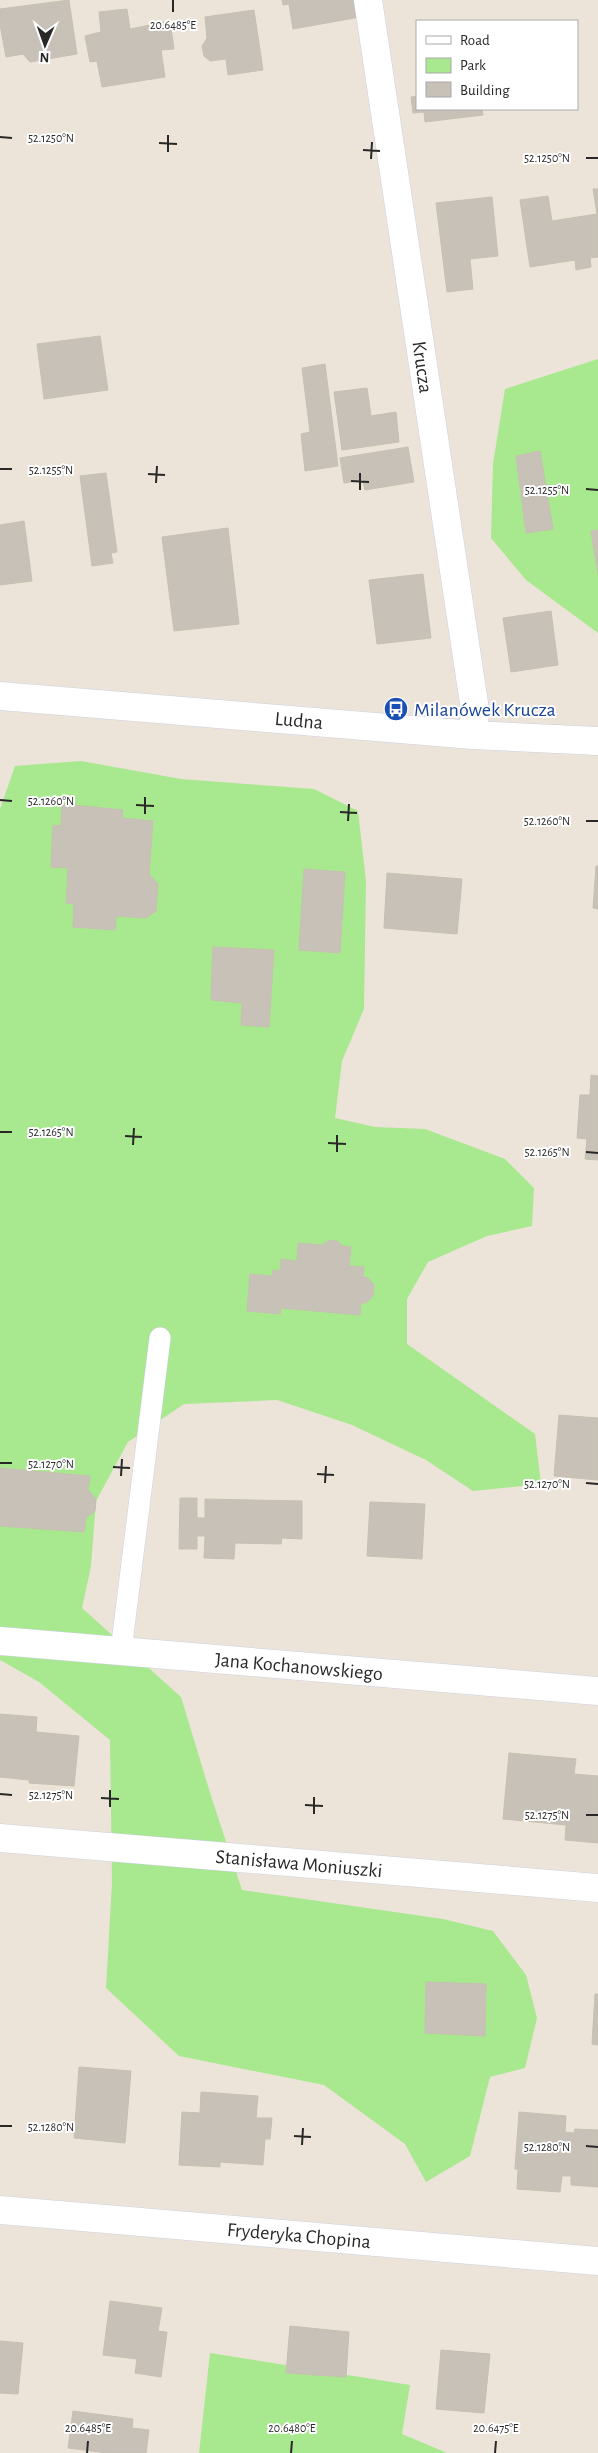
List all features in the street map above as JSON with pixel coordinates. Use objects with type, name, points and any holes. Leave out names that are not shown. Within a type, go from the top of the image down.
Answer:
[{"type":"street","name":"Krucza","points":[[368,0],[474,710],[473,734]]},
{"type":"street","name":"Ludna","points":[[0,696],[473,734],[598,741]]},
{"type":"street","name":"Jana Kochanowskiego","points":[[0,1641],[598,1691]]},
{"type":"street","name":"Stanisława Moniuszki","points":[[0,1838],[598,1888]]},
{"type":"street","name":"Fryderyka Chopina","points":[[0,2210],[598,2261]]},
{"type":"lane","points":[[121,1651],[160,1338]]},
{"type":"green space","points":[[598,359],[598,633],[526,580],[491,538],[493,464],[505,389]]},
{"type":"green space","points":[[81,761],[181,779],[314,789],[358,811],[366,881],[364,1009],[342,1061],[335,1118],[375,1127],[425,1129],[505,1159],[534,1188],[532,1226],[487,1236],[428,1262],[407,1299],[407,1344],[535,1434],[541,1484],[473,1491],[426,1460],[352,1425],[277,1400],[184,1404],[128,1442],[96,1501],[91,1566],[82,1608],[181,1697],[242,1890],[443,1919],[493,1931],[526,1975],[537,2018],[525,2068],[490,2077],[470,2156],[426,2182],[405,2144],[324,2085],[179,2056],[106,1988],[112,1883],[110,1740],[39,1682],[0,1660],[0,809],[15,766]]},
{"type":"green space","points":[[210,2353],[410,2385],[402,2434],[447,2453],[199,2453]]},
{"type":"building","points":[[69,0],[77,54],[30,62],[23,54],[6,57],[0,25],[0,9]]},
{"type":"building","points":[[282,0],[357,0],[360,17],[293,29],[289,4],[283,5]]},
{"type":"building","points":[[127,9],[130,29],[170,21],[174,49],[161,50],[165,77],[102,87],[97,61],[90,62],[85,36],[101,32],[99,12]]},
{"type":"building","points":[[254,10],[263,70],[228,75],[226,59],[210,61],[204,56],[202,46],[207,38],[205,17]]},
{"type":"building","points":[[416,96],[416,110],[482,110],[483,115],[425,122],[424,112],[413,113],[411,97]]},
{"type":"building","points":[[593,189],[598,189],[598,257],[590,258],[591,267],[576,270],[575,260],[530,267],[520,200],[548,196],[552,221],[597,214]]},
{"type":"building","points":[[492,197],[498,256],[470,259],[473,289],[447,292],[436,203]]},
{"type":"building","points":[[100,336],[108,390],[44,399],[37,344]]},
{"type":"building","points":[[325,364],[338,466],[305,471],[301,434],[310,432],[302,368]]},
{"type":"building","points":[[367,388],[371,416],[396,412],[399,442],[342,450],[334,392]]},
{"type":"building","points":[[408,447],[414,482],[365,490],[363,480],[344,483],[340,458]]},
{"type":"building","points":[[540,451],[553,529],[526,533],[516,456]]},
{"type":"building","points":[[106,473],[117,552],[111,553],[113,563],[92,566],[80,476]]},
{"type":"building","points":[[24,521],[32,581],[0,585],[0,525]]},
{"type":"building","points":[[228,528],[239,624],[174,631],[162,537]]},
{"type":"building","points":[[598,530],[598,574],[591,531]]},
{"type":"building","points":[[423,574],[431,638],[377,644],[369,580]]},
{"type":"building","points":[[551,611],[558,665],[511,672],[503,618]]},
{"type":"building","points":[[62,804],[123,810],[122,818],[153,821],[149,874],[158,884],[156,911],[146,918],[116,916],[115,930],[73,927],[74,904],[66,903],[68,868],[51,867],[53,825],[61,826]]},
{"type":"building","points":[[596,866],[598,866],[598,909],[593,908]]},
{"type":"building","points":[[304,869],[345,872],[340,953],[299,950]]},
{"type":"building","points":[[387,873],[462,879],[457,934],[384,928]]},
{"type":"building","points":[[213,947],[274,950],[269,1027],[241,1025],[242,1003],[211,1000]]},
{"type":"building","points":[[591,1075],[598,1076],[598,1160],[585,1159],[587,1139],[577,1138],[580,1095],[590,1095]]},
{"type":"building","points":[[330,1240],[337,1241],[343,1246],[351,1247],[349,1266],[364,1267],[363,1277],[368,1278],[374,1285],[373,1296],[366,1303],[361,1303],[360,1315],[281,1308],[280,1314],[247,1311],[250,1274],[272,1276],[273,1270],[280,1271],[281,1259],[297,1261],[298,1243],[322,1245]]},
{"type":"building","points":[[559,1415],[598,1418],[598,1480],[554,1476]]},
{"type":"building","points":[[0,1468],[90,1476],[88,1490],[96,1499],[95,1511],[86,1518],[84,1532],[0,1526]]},
{"type":"building","points":[[180,1498],[197,1498],[197,1518],[205,1518],[205,1499],[302,1501],[302,1539],[282,1538],[281,1544],[235,1543],[234,1559],[204,1558],[205,1536],[197,1536],[197,1549],[179,1549]]},
{"type":"building","points":[[370,1502],[425,1504],[422,1559],[367,1556]]},
{"type":"building","points":[[0,1714],[37,1717],[36,1732],[79,1736],[74,1786],[29,1783],[29,1780],[0,1777]]},
{"type":"building","points":[[509,1753],[576,1759],[574,1774],[598,1776],[598,1843],[565,1840],[566,1825],[503,1819]]},
{"type":"building","points":[[426,1982],[486,1984],[485,2036],[425,2033]]},
{"type":"building","points":[[595,1994],[598,1994],[598,2045],[592,2044]]},
{"type":"building","points":[[79,2067],[131,2071],[125,2143],[74,2138]]},
{"type":"building","points":[[201,2092],[258,2096],[256,2118],[272,2118],[270,2139],[265,2139],[263,2165],[220,2162],[220,2167],[179,2165],[182,2112],[200,2113]]},
{"type":"building","points":[[519,2112],[566,2116],[565,2132],[574,2133],[575,2129],[598,2130],[598,2187],[571,2185],[571,2176],[562,2176],[560,2192],[517,2189],[518,2169],[515,2169]]},
{"type":"building","points":[[110,2301],[162,2308],[158,2331],[167,2332],[161,2377],[135,2373],[137,2359],[103,2355]]},
{"type":"building","points":[[290,2326],[349,2332],[346,2377],[286,2373]]},
{"type":"building","points":[[0,2341],[23,2343],[18,2394],[0,2393]]},
{"type":"building","points":[[441,2350],[490,2354],[484,2413],[436,2409]]},
{"type":"building","points":[[73,2411],[133,2419],[132,2428],[149,2430],[146,2453],[107,2453],[68,2448]]},
{"type":"place","name":"Milanówek Krucza","points":[[396,709]]}]
